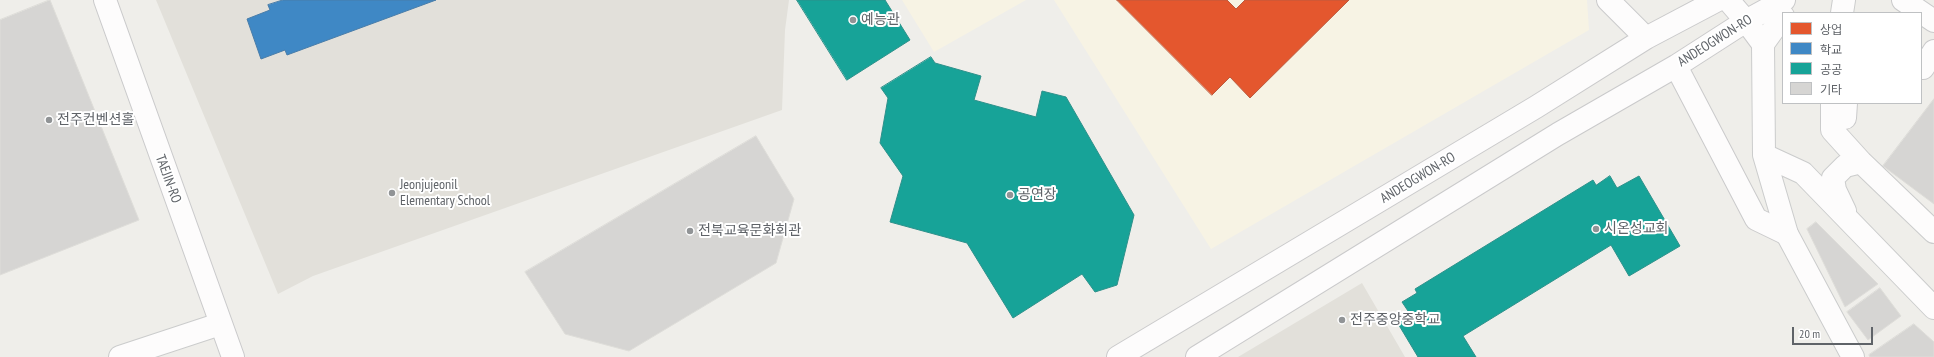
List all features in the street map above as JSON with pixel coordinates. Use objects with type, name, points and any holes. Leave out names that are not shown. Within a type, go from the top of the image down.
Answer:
[{"type":"street","name":"TAEJIN-RO","points":[[105,0],[233,357]]},
{"type":"street","points":[[1608,0],[1646,38]]},
{"type":"street","name":"ANDEOGWON-RO","points":[[1118,357],[1542,103],[1646,38],[1718,0]]},
{"type":"street","points":[[1728,0],[1746,21],[1762,44],[1764,155],[1787,234],[1853,357]]},
{"type":"street","name":"ANDEOGWON-RO","points":[[1197,357],[1558,134],[1676,66],[1746,21],[1784,0]]},
{"type":"street","points":[[1786,12],[1793,0]]},
{"type":"street","points":[[1842,12],[1844,0]]},
{"type":"street","points":[[1903,0],[1921,12]]},
{"type":"street","points":[[1922,13],[1934,21]]},
{"type":"street","points":[[1762,44],[1782,17]]},
{"type":"street","points":[[1922,68],[1934,51]]},
{"type":"street","points":[[1676,66],[1756,219],[1787,234]]},
{"type":"street","points":[[1846,104],[1845,118],[1832,112],[1832,130],[1861,162],[1934,232]]},
{"type":"street","points":[[1764,155],[1803,173],[1934,308]]},
{"type":"street","points":[[1849,219],[1835,190],[1833,178],[1845,166],[1861,162]]},
{"type":"street","points":[[120,357],[220,324]]},
{"type":"shaded area","name":"Jeonjujeonil Elementary School","points":[[156,0],[789,0],[785,30],[782,110],[313,276],[278,294]]},
{"type":"shaded area","points":[[902,0],[1026,0],[934,52]]},
{"type":"shaded area","points":[[1054,0],[1587,0],[1589,30],[1211,249]]},
{"type":"shaded area","name":"전주중앙중학교","points":[[1362,283],[1405,357],[1238,357]]},
{"type":"building: 상업","points":[[1117,0],[1227,0],[1236,9],[1245,0],[1349,0],[1250,98],[1230,77],[1212,95]]},
{"type":"building: 학교","points":[[283,0],[436,0],[287,55],[285,50],[261,59],[247,19],[270,10],[268,5]]},
{"type":"building: 공공","name":"예능관","points":[[797,0],[885,0],[910,40],[847,80]]},
{"type":"building: 공공","name":"공연장","points":[[931,57],[935,63],[981,76],[974,100],[1036,117],[1042,91],[1066,97],[1134,215],[1117,285],[1095,292],[1082,274],[1013,318],[967,243],[890,222],[903,176],[880,143],[888,98],[881,88]]},
{"type":"building: 공공","points":[[1610,176],[1617,188],[1639,176],[1680,246],[1629,276],[1611,245],[1463,336],[1476,357],[1418,357],[1397,322],[1410,314],[1402,302],[1417,293],[1415,289],[1593,180],[1596,185]]},
{"type":"building: 기타","name":"전주컨벤션홀","points":[[50,0],[139,220],[0,275],[0,20]]},
{"type":"building: 기타","points":[[1934,99],[1934,204],[1883,166]]},
{"type":"building: 기타","name":"전북교육문화회관","points":[[756,136],[794,199],[776,263],[629,351],[565,334],[525,272]]},
{"type":"building: 기타","points":[[1816,222],[1878,284],[1845,307],[1807,229]]},
{"type":"building: 기타","points":[[1880,288],[1901,316],[1868,340],[1847,312]]},
{"type":"building: 기타","points":[[1914,324],[1934,342],[1934,357],[1870,357],[1869,355]]},
{"type":"place","name":"예능관","points":[[853,20]]},
{"type":"place","name":"전주컨벤션홀","points":[[49,120]]},
{"type":"place","name":"Jeonjujeonil Elementary School","points":[[392,193]]},
{"type":"place","name":"공연장","points":[[1010,195]]},
{"type":"place","name":"시온성교회","points":[[1596,229]]},
{"type":"place","name":"전북교육문화회관","points":[[690,231]]},
{"type":"place","name":"전주중앙중학교","points":[[1342,320]]}]
